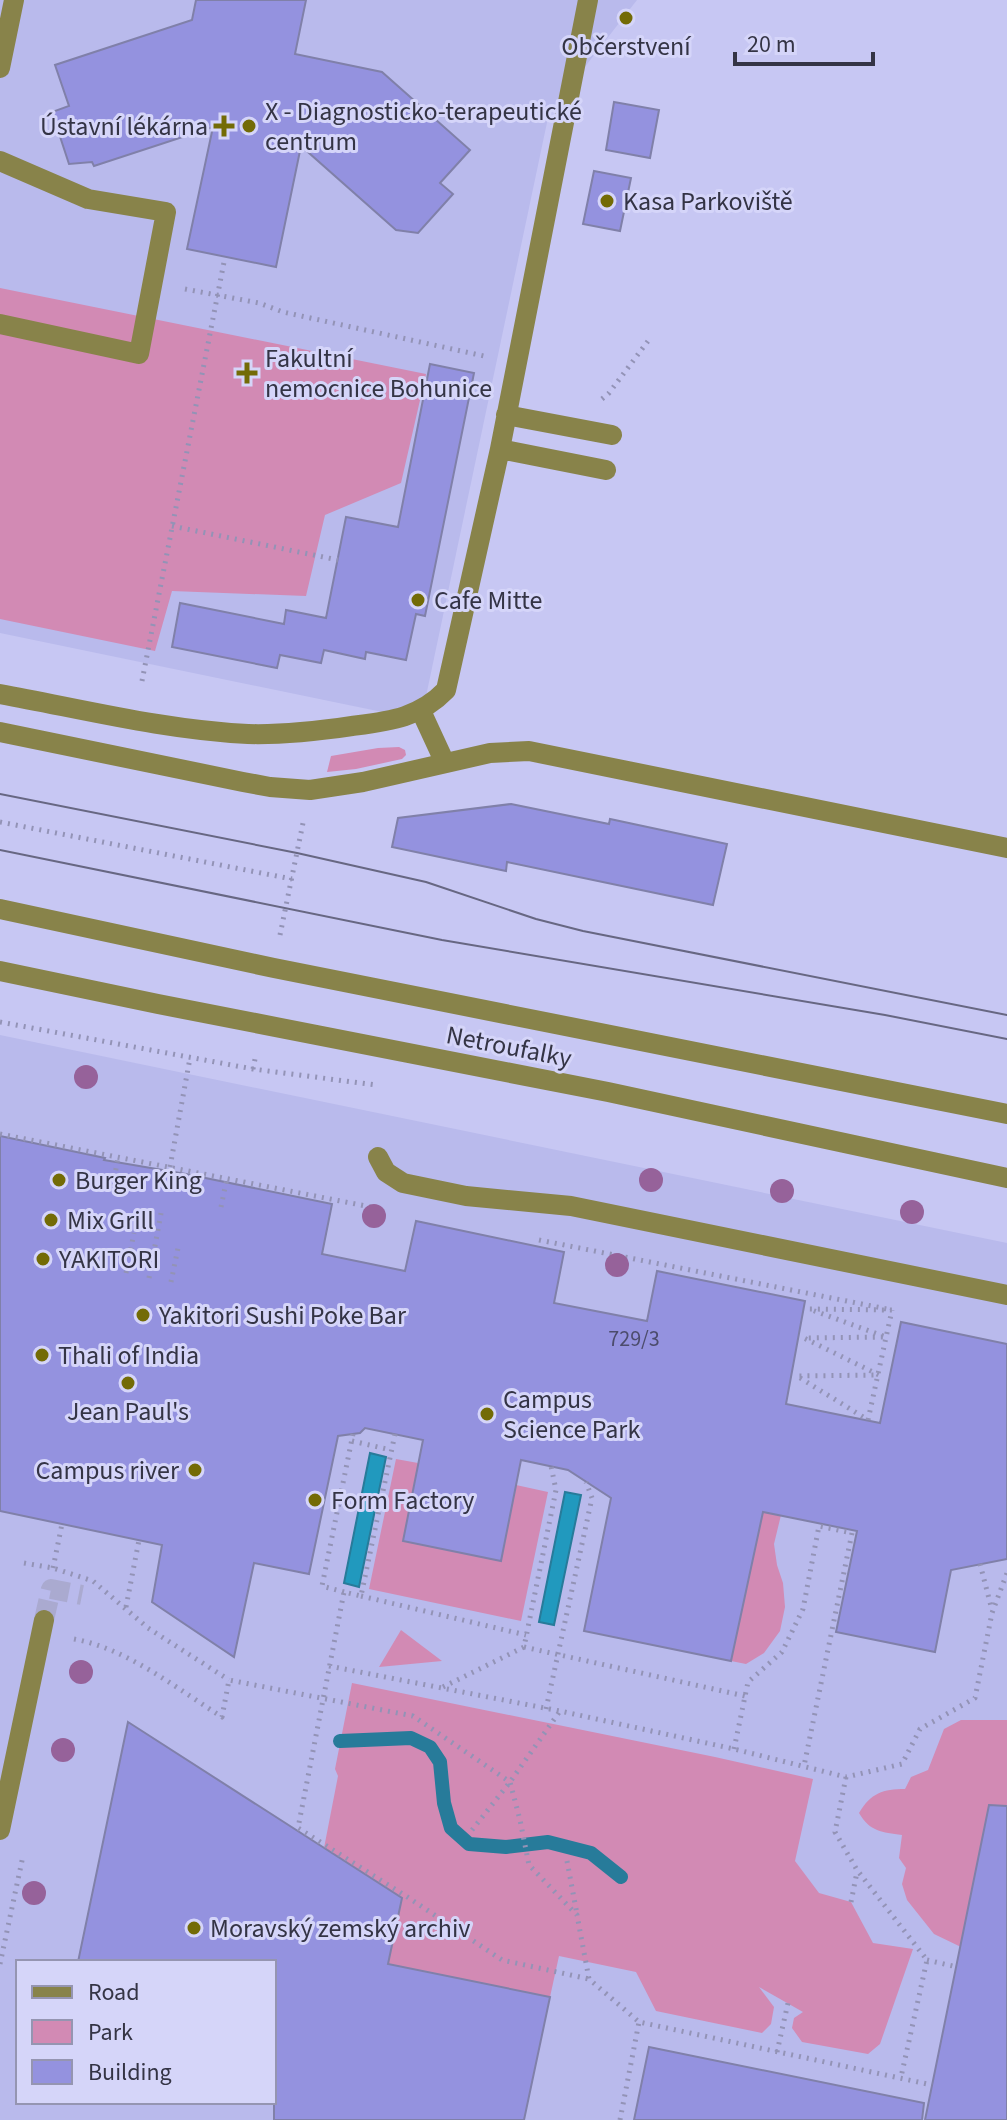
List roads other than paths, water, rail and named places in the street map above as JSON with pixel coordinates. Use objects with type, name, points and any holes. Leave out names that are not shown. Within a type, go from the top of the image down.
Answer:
[{"type":"street","points":[[0,68],[14,0]]},
{"type":"street","points":[[0,694],[187,728],[250,734],[337,728],[401,718],[421,711],[446,690],[500,449],[588,0]]},
{"type":"street","points":[[0,161],[88,199],[166,212],[139,354],[0,324]]},
{"type":"street","points":[[506,415],[612,435]]},
{"type":"street","points":[[500,449],[606,470]]},
{"type":"street","points":[[421,711],[445,763]]},
{"type":"street","points":[[0,732],[243,782],[310,790],[363,782],[490,753],[529,751],[1007,848]]},
{"type":"street","name":"Netroufalky","points":[[0,909],[274,968],[1007,1114]]},
{"type":"street","name":"Netroufalky","points":[[0,971],[608,1092],[1007,1178]]},
{"type":"street","points":[[378,1157],[386,1172],[403,1183],[466,1196],[571,1206],[1007,1295]]},
{"type":"street","points":[[0,1830],[44,1620]]},
{"type":"waterway","points":[[340,1741],[411,1738],[430,1747],[440,1762],[444,1803],[451,1828],[469,1844],[506,1847],[548,1842],[591,1853],[621,1877]]},
{"type":"tunnel","points":[[44,1620],[51,1589],[82,1595]]},
{"type":"tram line","points":[[0,794],[426,882],[536,919],[583,931],[1007,1015]]},
{"type":"tram line","points":[[0,850],[442,940],[885,1015],[1007,1039]]},
{"type":"place","name":"Občerstvení","points":[[626,18]]},
{"type":"place","name":"Ústavní lékárna","points":[[224,126]]},
{"type":"place","name":"X - Diagnosticko-terapeutické centrum","points":[[249,126]]},
{"type":"place","name":"Kasa Parkoviště","points":[[607,201]]},
{"type":"place","name":"Fakultní nemocnice Bohunice","points":[[247,373]]},
{"type":"place","name":"Cafe Mitte","points":[[418,600]]},
{"type":"place","name":"Burger King","points":[[59,1180]]},
{"type":"place","name":"Mix Grill","points":[[51,1220]]},
{"type":"place","name":"YAKITORI","points":[[43,1259]]},
{"type":"place","name":"Yakitori Sushi Poke Bar","points":[[143,1315]]},
{"type":"place","name":"Thali of India","points":[[42,1355]]},
{"type":"place","name":"Jean Paul's","points":[[128,1383]]},
{"type":"place","name":"Campus Science Park","points":[[487,1414]]},
{"type":"place","name":"Campus river","points":[[195,1470]]},
{"type":"place","name":"Form Factory","points":[[315,1500]]},
{"type":"place","name":"Moravský zemský archiv","points":[[194,1928]]}]
